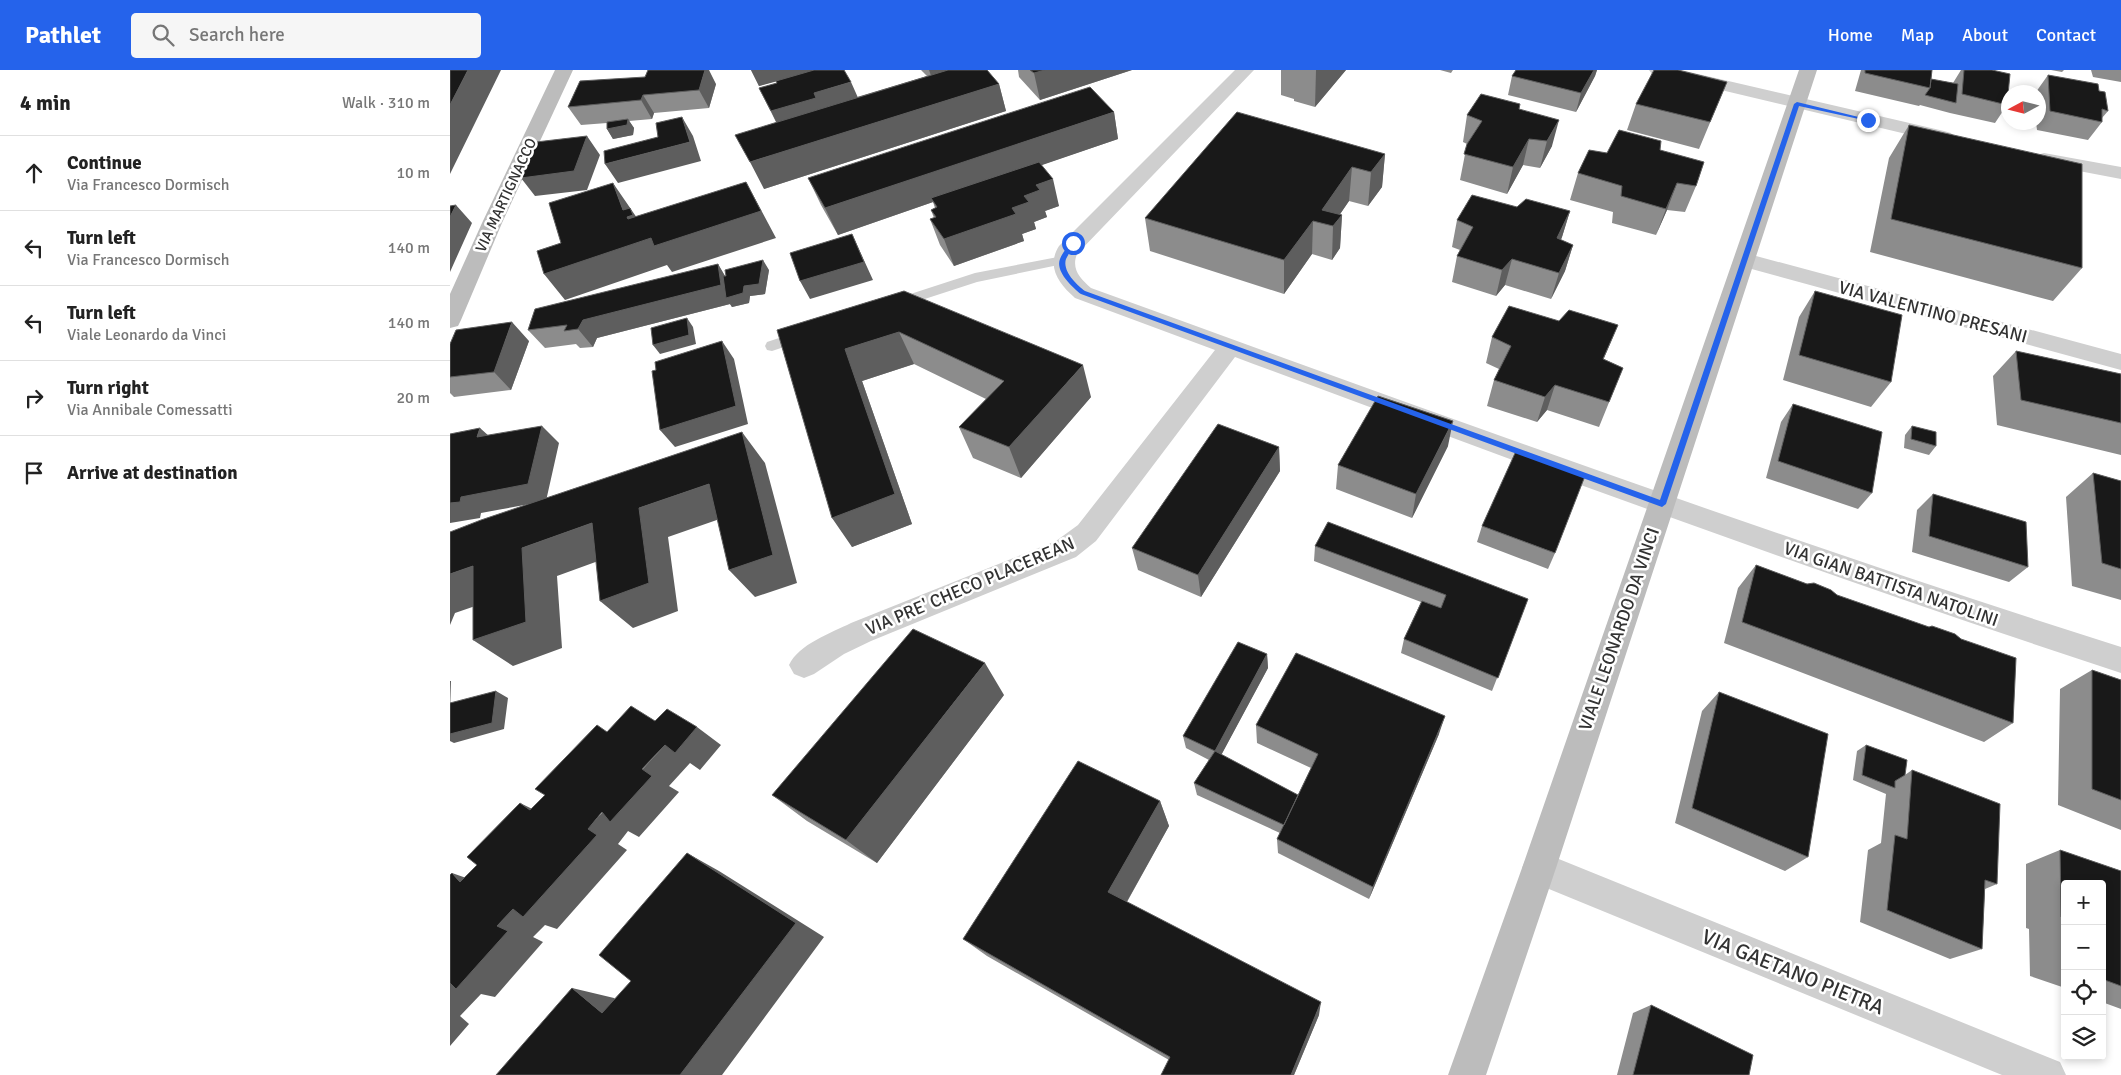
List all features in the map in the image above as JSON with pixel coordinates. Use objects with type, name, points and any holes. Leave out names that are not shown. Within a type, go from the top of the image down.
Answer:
[{"type":"main road","name":"VIA MARTIGNACCO","points":[[450,320],[492,223],[564,70]]},
{"type":"main road","name":"VIALE LEONARDO DA VINCI","points":[[1467,1075],[1539,868],[1572,765],[1808,70]]},
{"type":"street","points":[[1062,260],[1073,243],[1245,70]]},
{"type":"street","points":[[1658,70],[1797,104],[1963,141]]},
{"type":"street","points":[[2030,156],[2121,173]]},
{"type":"street","name":"VIA GIAN BATTISTA NATOLINI","points":[[1062,260],[1065,274],[1072,285],[1083,293],[1662,504],[1965,611],[2121,660]]},
{"type":"street","name":"VIA VALENTINO PRESANI","points":[[1744,260],[2121,362]]},
{"type":"street","name":"VIA PRE' CHECO PLACEREAN","points":[[804,665],[834,645],[861,632],[1066,549],[1076,543],[1087,533],[1230,347]]},
{"type":"street","name":"VIA GAETANO PIETRA","points":[[1539,868],[2047,1075]]},
{"type":"lane","points":[[884,308],[975,278],[1062,260]]},
{"type":"lane","points":[[772,346],[818,330]]},
{"type":"building","points":[[450,70],[468,70],[450,105]]},
{"type":"building","points":[[648,70],[705,70],[699,90],[643,95],[641,100],[568,107],[580,81],[645,77]]},
{"type":"building","points":[[814,70],[844,70],[851,82],[814,93],[816,98],[771,111],[759,88]]},
{"type":"building","points":[[948,70],[987,70],[999,84],[750,162],[735,135]]},
{"type":"building","points":[[1030,70],[1045,70],[1034,73]]},
{"type":"building","points":[[1516,70],[1594,70],[1581,93],[1512,76]]},
{"type":"building","points":[[1654,70],[1678,70],[1727,82],[1710,122],[1636,104]]},
{"type":"building","points":[[1865,70],[1932,70],[1930,88],[1865,73]]},
{"type":"building","points":[[1964,70],[1992,70],[2010,74],[2009,85],[2001,85],[2001,104],[1962,94]]},
{"type":"building","points":[[2048,75],[2098,84],[2099,91],[2105,92],[2108,111],[2102,109],[2102,122],[2050,111]]},
{"type":"building","points":[[1931,79],[1958,84],[1956,103],[1925,95],[1930,88]]},
{"type":"building","points":[[1090,87],[1114,112],[825,208],[808,178]]},
{"type":"building","points":[[1481,94],[1520,104],[1519,109],[1559,120],[1547,141],[1529,139],[1513,167],[1464,154],[1467,144],[1482,121],[1467,115]]},
{"type":"building","points":[[1237,112],[1385,154],[1371,172],[1352,167],[1322,210],[1342,215],[1333,226],[1313,221],[1284,260],[1145,218]]},
{"type":"building","points":[[682,117],[690,142],[605,164],[604,151],[658,137],[656,123]]},
{"type":"building","points":[[628,119],[627,125],[607,129],[607,122]]},
{"type":"building","points":[[1909,125],[2082,164],[2082,268],[1891,219]]},
{"type":"building","points":[[1619,130],[1661,141],[1660,150],[1704,162],[1696,186],[1677,183],[1666,209],[1621,196],[1622,186],[1578,173],[1589,150],[1607,153]]},
{"type":"building","points":[[587,136],[574,171],[521,178],[536,142]]},
{"type":"building","points":[[1039,162],[1053,179],[1036,185],[1040,190],[1024,196],[1029,202],[1012,208],[1016,214],[944,239],[930,219],[936,217],[931,210],[937,207],[931,198]]},
{"type":"building","points":[[746,182],[761,211],[654,246],[651,238],[544,274],[537,251],[561,243],[549,203],[613,183],[623,210],[630,208],[633,215],[627,217],[628,219]]},
{"type":"building","points":[[1472,195],[1517,207],[1526,199],[1570,211],[1557,238],[1573,245],[1559,273],[1512,259],[1502,270],[1457,256],[1473,227],[1457,220]]},
{"type":"building","points":[[456,205],[450,217],[450,206]]},
{"type":"building","points":[[852,234],[864,262],[800,281],[790,253]]},
{"type":"building","points":[[763,260],[759,284],[744,286],[743,293],[726,298],[723,276],[726,276],[725,270]]},
{"type":"building","points":[[718,264],[721,285],[583,320],[578,329],[564,331],[567,325],[528,330],[535,309]]},
{"type":"building","points":[[904,291],[1083,365],[1009,447],[959,427],[1004,381],[899,332],[845,349],[895,494],[832,518],[777,330]]},
{"type":"building","points":[[1815,291],[1902,315],[1891,382],[1799,355]]},
{"type":"building","points":[[1509,306],[1559,321],[1569,310],[1618,325],[1603,359],[1623,368],[1609,402],[1555,385],[1545,397],[1494,380],[1511,346],[1492,337]]},
{"type":"building","points":[[687,318],[689,335],[653,345],[651,328]]},
{"type":"building","points":[[512,322],[494,372],[450,377],[450,344],[456,330]]},
{"type":"building","points":[[722,341],[736,406],[660,430],[652,371],[656,370],[655,362]]},
{"type":"building","points":[[2016,351],[2121,374],[2121,423],[2021,400]]},
{"type":"building","points":[[1378,396],[1453,421],[1416,494],[1338,465]]},
{"type":"building","points":[[1793,404],[1882,432],[1872,493],[1778,461]]},
{"type":"building","points":[[1218,424],[1279,447],[1198,575],[1132,548]]},
{"type":"building","points":[[542,426],[528,484],[461,497],[460,502],[450,503],[450,434],[480,428],[477,437]]},
{"type":"building","points":[[1912,426],[1936,432],[1936,446],[1911,439]]},
{"type":"building","points":[[742,432],[773,555],[729,570],[709,484],[639,508],[649,583],[600,601],[592,523],[522,548],[526,622],[473,640],[473,566],[450,574],[450,532]]},
{"type":"building","points":[[1516,451],[1585,476],[1555,553],[1482,526]]},
{"type":"building","points":[[2093,473],[2121,481],[2121,569],[2102,563]]},
{"type":"building","points":[[1933,494],[2026,522],[2028,567],[1929,536]]},
{"type":"building","points":[[1328,522],[1528,599],[1498,678],[1404,639],[1422,601],[1441,608],[1446,595],[1315,546]]},
{"type":"building","points":[[1756,565],[1807,584],[1814,583],[1831,590],[1837,595],[1929,627],[1932,626],[1955,634],[1961,639],[2016,658],[2013,723],[1742,622]]},
{"type":"building","points":[[913,629],[985,663],[846,840],[772,795]]},
{"type":"building","points":[[1238,642],[1267,654],[1215,751],[1183,736]]},
{"type":"building","points":[[1296,653],[1445,716],[1373,887],[1277,839],[1318,754],[1256,725]]},
{"type":"building","points":[[2092,670],[2121,680],[2121,800],[2092,789]]},
{"type":"building","points":[[496,691],[492,723],[450,734],[450,703]]},
{"type":"building","points":[[1719,692],[1828,734],[1808,857],[1692,808]]},
{"type":"building","points":[[631,706],[655,721],[667,709],[697,727],[675,753],[665,745],[642,769],[652,776],[610,822],[602,812],[588,829],[597,835],[523,917],[513,909],[497,926],[508,931],[456,989],[450,983],[450,875],[452,873],[460,882],[477,865],[467,857],[520,803],[530,810],[545,795],[535,789],[597,725],[607,732]]},
{"type":"building","points":[[1866,745],[1907,760],[1905,775],[1895,781],[1895,788],[1862,775]]},
{"type":"building","points":[[1215,751],[1298,795],[1284,825],[1194,783]]},
{"type":"building","points":[[1078,761],[1160,801],[1108,892],[1321,1002],[1291,1075],[1161,1075],[1170,1057],[963,939]]},
{"type":"building","points":[[1912,770],[2000,804],[1997,884],[1985,880],[1982,949],[1887,910],[1895,835],[1907,839]]},
{"type":"building","points":[[2060,850],[2121,871],[2121,986],[2106,980],[2106,880],[2061,880],[2061,917]]},
{"type":"building","points":[[687,853],[796,923],[680,1075],[496,1075],[572,988],[602,1013],[631,981],[599,955]]},
{"type":"building","points":[[1651,1005],[1753,1055],[1749,1075],[1633,1075]]},
{"type":"route","points":[[1073,243],[1062,260],[1063,268],[1072,285],[1083,293],[1662,504],[1797,104],[1868,120]]}]
